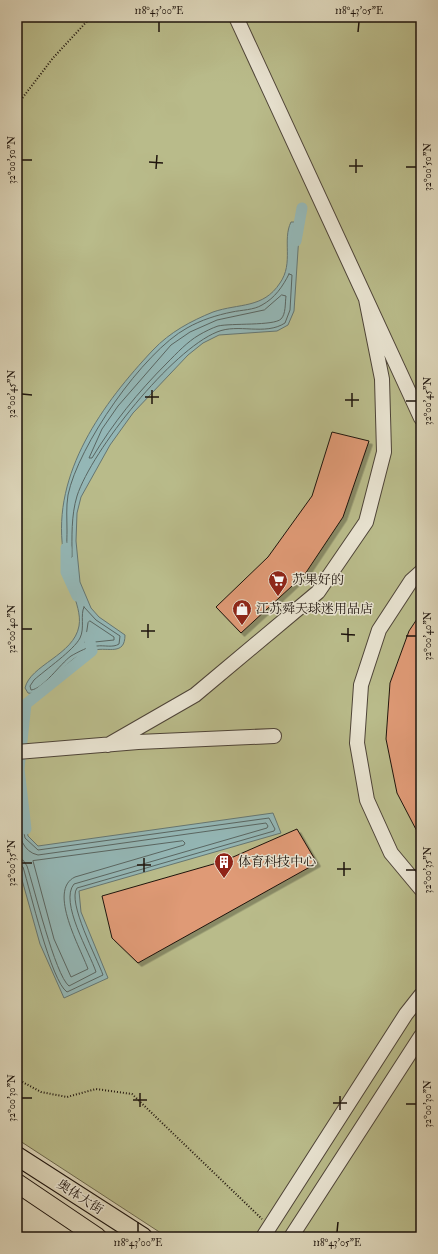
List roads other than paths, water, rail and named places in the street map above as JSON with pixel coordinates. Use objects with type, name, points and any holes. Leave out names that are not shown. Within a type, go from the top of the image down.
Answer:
[{"type":"main road","name":"奥体大街","points":[[17,1156],[143,1237]]},
{"type":"main road","name":"奥体大街","points":[[17,1183],[98,1237]]},
{"type":"lane","points":[[236,17],[421,418]]},
{"type":"lane","points":[[108,745],[195,695],[318,592],[366,522],[384,452],[382,379],[366,299]]},
{"type":"lane","points":[[421,572],[411,581],[379,630],[361,685],[357,743],[367,800],[391,853],[421,890]]},
{"type":"lane","points":[[17,752],[108,745],[274,736]]},
{"type":"lane","points":[[266,1232],[406,1014],[421,995]]},
{"type":"lane","points":[[291,1237],[421,1036]]},
{"type":"water","points":[[291,222],[295,222],[299,227],[299,235],[294,311],[288,325],[277,331],[219,335],[203,343],[188,355],[133,413],[110,445],[81,497],[77,513],[76,541],[80,582],[91,608],[99,617],[125,635],[122,646],[115,649],[100,649],[87,652],[75,658],[46,686],[34,693],[28,693],[25,688],[29,680],[43,666],[69,645],[79,626],[78,608],[68,576],[63,550],[62,521],[65,494],[73,467],[85,441],[116,393],[153,350],[166,338],[189,323],[205,315],[223,309],[250,304],[266,297],[273,291],[280,283],[286,268],[287,236]]},
{"type":"water","points":[[17,775],[28,836],[38,846],[273,813],[281,833],[79,891],[81,912],[108,978],[64,998],[40,944],[17,862]]},
{"type":"waterway","points":[[296,241],[302,208]]},
{"type":"waterway","points":[[66,548],[66,572],[77,596]]},
{"type":"waterway","points":[[26,829],[19,769],[26,704],[92,651],[89,637]]},
{"type":"place","name":"苏果好的","points":[[278,597]]},
{"type":"place","name":"江苏舜天球迷用品店","points":[[242,626]]},
{"type":"place","name":"体育科技中心","points":[[224,879]]}]
